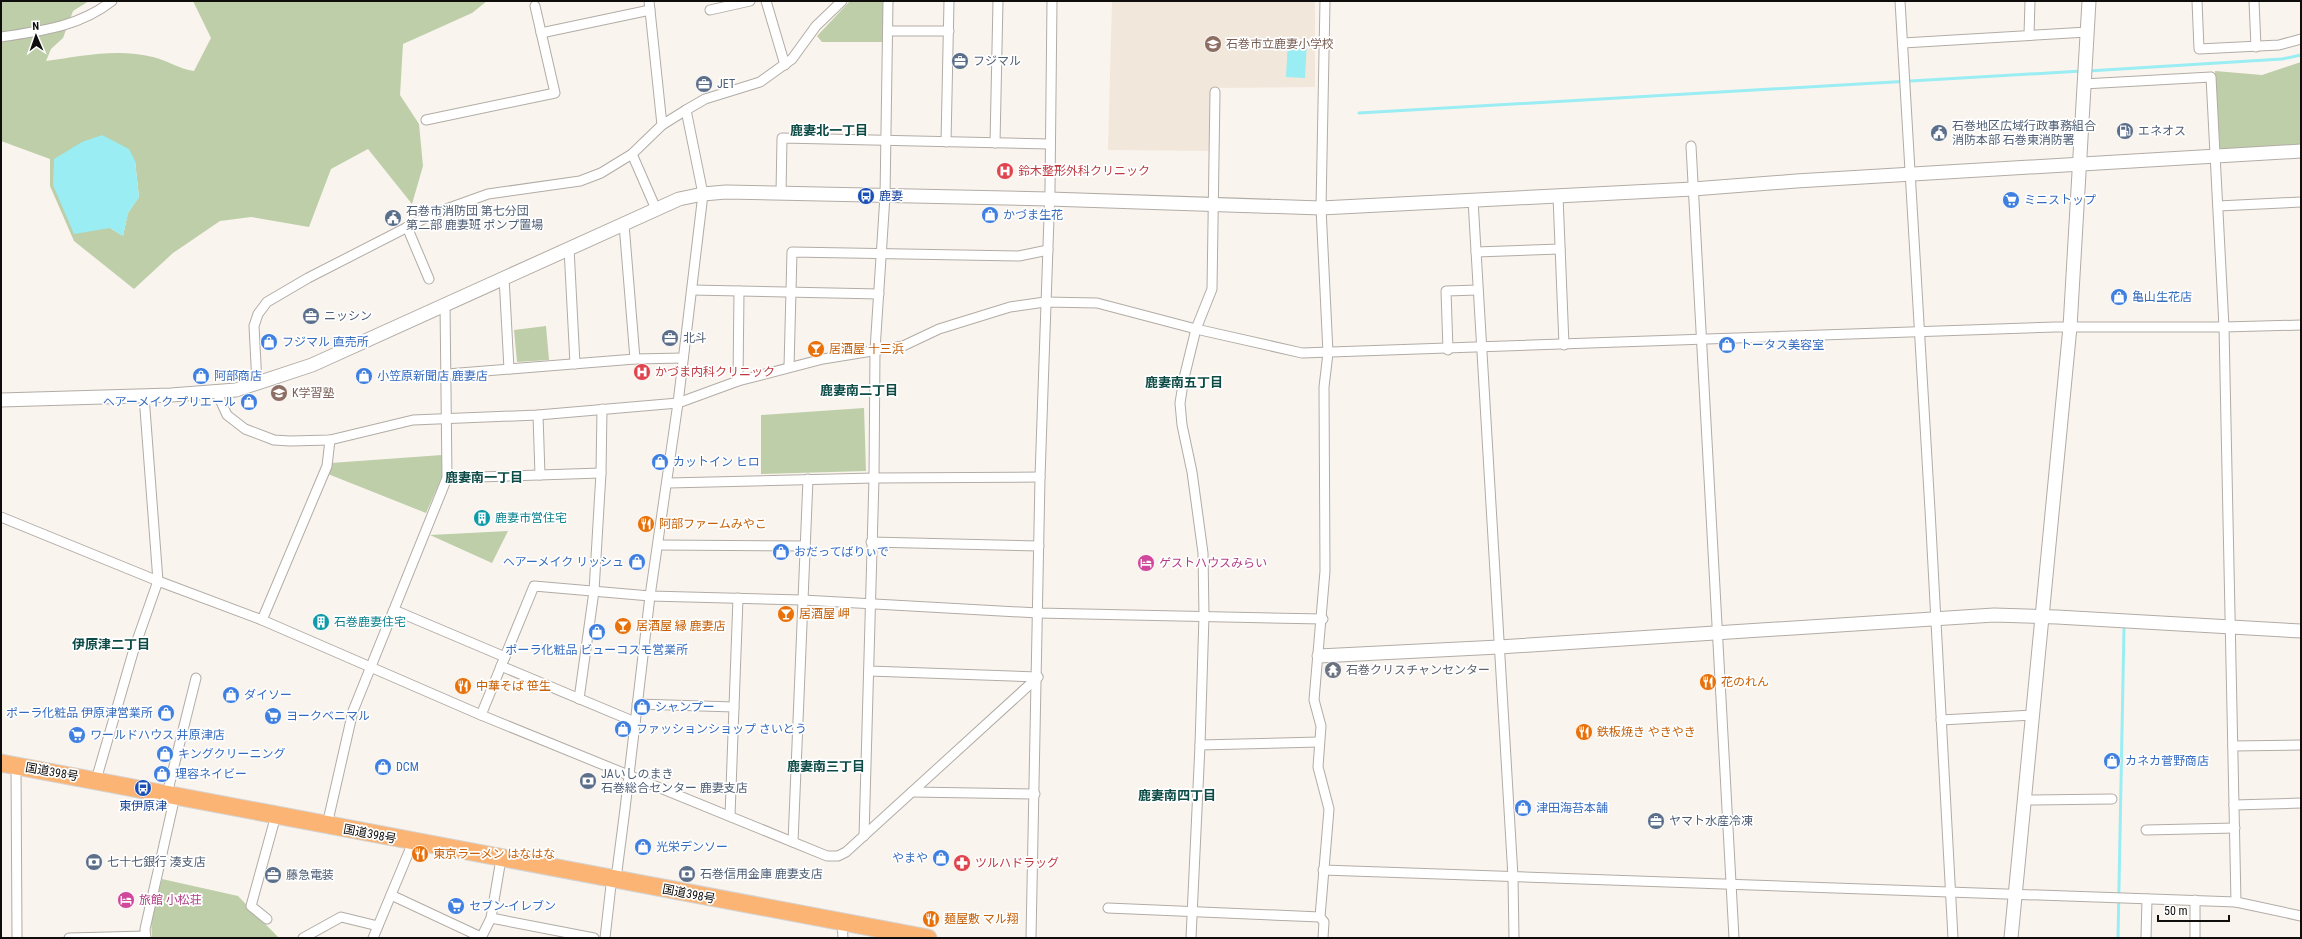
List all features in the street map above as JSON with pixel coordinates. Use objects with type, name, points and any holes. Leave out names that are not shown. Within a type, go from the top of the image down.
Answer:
[{"type":"highway","name":"国道398号","points":[[9,764],[501,859],[613,879],[842,930],[928,938]]},
{"type":"street","points":[[1,37],[46,30],[72,23],[112,1]]},
{"type":"street","points":[[710,10],[750,1]]},
{"type":"street","points":[[766,1],[785,65]]},
{"type":"street","points":[[257,384],[254,326],[258,314],[267,302],[435,213],[488,194],[580,181],[601,173],[632,154],[662,125],[686,110],[705,100],[760,82],[785,65],[792,59],[826,14],[842,1]]},
{"type":"street","points":[[864,836],[869,671],[869,603],[874,478],[875,350],[885,196],[888,1]]},
{"type":"street","points":[[946,142],[950,1]]},
{"type":"street","points":[[995,143],[998,1]]},
{"type":"street","points":[[1031,938],[1038,677],[1040,477],[1048,250],[1052,1]]},
{"type":"street","points":[[1323,938],[1324,922],[1320,917],[1329,809],[1318,767],[1320,726],[1314,700],[1323,619],[1325,571],[1324,387],[1328,353],[1321,208],[1325,1]]},
{"type":"street","points":[[1900,1],[1920,332],[1953,938]]},
{"type":"street","points":[[2029,35],[2030,1]]},
{"type":"street","points":[[2011,938],[2070,327],[2089,1]]},
{"type":"street","points":[[2197,1],[2199,49],[2279,45],[2301,39]]},
{"type":"street","points":[[2254,1],[2256,47]]},
{"type":"street","points":[[426,120],[555,93],[535,6]]},
{"type":"street","points":[[541,33],[650,6],[662,125]]},
{"type":"street","points":[[888,31],[949,31]]},
{"type":"street","points":[[1903,43],[2087,32]]},
{"type":"street","points":[[2084,75],[2210,77],[2224,328],[2236,902]]},
{"type":"street","points":[[1191,938],[1194,912],[1200,745],[1204,616],[1203,553],[1192,472],[1182,425],[1180,403],[1184,378],[1196,329],[1212,288],[1215,92]]},
{"type":"street","points":[[605,938],[613,879],[617,871],[630,775],[650,596],[668,483],[703,194],[686,110]]},
{"type":"street","points":[[781,194],[782,138],[1050,144]]},
{"type":"street","points":[[1691,146],[1734,938]]},
{"type":"street","points":[[1,400],[217,393],[236,390],[257,384],[312,365],[679,199],[703,194],[1049,199],[1321,208],[1693,189],[1796,181],[2301,151]]},
{"type":"street","points":[[632,154],[656,209]]},
{"type":"street","points":[[1558,196],[1564,345]]},
{"type":"street","points":[[1473,200],[1513,877],[1514,938]]},
{"type":"street","points":[[2218,206],[2301,202]]},
{"type":"street","points":[[624,224],[635,359]]},
{"type":"street","points":[[407,227],[428,279]]},
{"type":"street","points":[[569,248],[575,364]]},
{"type":"street","points":[[1476,252],[1560,249]]},
{"type":"street","points":[[788,367],[792,252],[1019,256],[1048,250]]},
{"type":"street","points":[[504,277],[509,369]]},
{"type":"street","points":[[692,290],[879,294]]},
{"type":"street","points":[[1448,350],[1446,291],[1478,290]]},
{"type":"street","points":[[738,381],[740,291]]},
{"type":"street","points":[[217,393],[227,415],[245,429],[264,437],[290,441],[330,440],[413,420],[538,415],[678,403],[738,381],[788,367],[823,359],[903,346],[939,329],[1010,307],[1045,302],[1097,303],[1295,353],[1448,350],[2070,327],[2224,328],[2301,325]]},
{"type":"street","points":[[327,825],[353,711],[447,478],[448,418],[445,304]]},
{"type":"street","points":[[447,374],[635,359],[683,358]]},
{"type":"street","points":[[96,780],[134,649],[158,581],[144,396]]},
{"type":"street","points":[[579,699],[594,592],[601,473],[602,409]]},
{"type":"street","points":[[538,415],[540,475]]},
{"type":"street","points":[[262,620],[327,466],[330,440]]},
{"type":"street","points":[[447,478],[601,473]]},
{"type":"street","points":[[668,483],[808,479],[1040,477]]},
{"type":"street","points":[[794,842],[808,479]]},
{"type":"street","points":[[1,517],[158,581],[262,620],[369,669],[827,856],[838,856],[846,852],[1038,677]]},
{"type":"street","points":[[871,542],[1039,546]]},
{"type":"street","points":[[658,545],[805,546]]},
{"type":"street","points":[[481,715],[534,586],[650,596],[803,600],[1038,613],[1323,619]]},
{"type":"street","points":[[730,816],[738,598]]},
{"type":"street","points":[[394,610],[579,699],[635,722]]},
{"type":"street","points":[[1319,656],[1499,647],[1718,631],[1994,615],[2231,626],[2301,631]]},
{"type":"street","points":[[869,671],[1038,677]]},
{"type":"street","points":[[69,938],[146,937],[145,929],[171,795],[196,678]]},
{"type":"street","points":[[637,704],[734,707]]},
{"type":"street","points":[[1941,720],[2033,715]]},
{"type":"street","points":[[1200,745],[1319,742]]},
{"type":"street","points":[[2233,746],[2301,745]]},
{"type":"street","points":[[9,764],[17,938]]},
{"type":"street","points":[[912,792],[1035,794]]},
{"type":"street","points":[[2024,800],[2112,799]]},
{"type":"street","points":[[2234,805],[2301,803]]},
{"type":"street","points":[[267,919],[251,906],[276,816]]},
{"type":"street","points":[[2146,830],[2235,828]]},
{"type":"street","points":[[373,938],[413,842]]},
{"type":"street","points":[[391,895],[481,937],[491,918],[501,859]]},
{"type":"street","points":[[1323,870],[2195,900],[2236,902],[2301,916]]},
{"type":"street","points":[[2146,938],[2147,899]]},
{"type":"street","points":[[2195,900],[2195,938]]},
{"type":"street","points":[[1108,908],[1320,917]]},
{"type":"street","points":[[304,938],[341,917],[378,926]]},
{"type":"street","points":[[491,918],[594,938]]},
{"type":"shaded area","name":"石巻市立鹿妻小学校","points":[[1112,1],[1315,1],[1315,87],[1212,88],[1209,151],[1108,150]]},
{"type":"green space","points":[[1,1],[89,1],[73,11],[63,38],[51,49],[46,61],[86,55],[126,53],[153,57],[194,71],[211,38],[193,1],[487,1],[472,13],[403,44],[400,95],[419,124],[423,166],[412,204],[368,149],[331,169],[309,227],[251,217],[220,221],[173,253],[134,289],[74,241],[50,186],[50,159],[1,141]],"holes":[[[135,161],[139,197],[128,213],[123,236],[110,228]]]},
{"type":"green space","points":[[850,1],[884,1],[883,42],[822,42],[817,36]]},
{"type":"green space","points":[[2301,62],[2301,144],[2220,150],[2215,71],[2262,75]]},
{"type":"green space","points":[[546,326],[549,360],[517,362],[514,330]]},
{"type":"green space","points":[[864,408],[866,471],[761,474],[761,415]]},
{"type":"green space","points":[[442,455],[442,477],[426,513],[328,474],[331,463]]},
{"type":"green space","points":[[508,531],[492,563],[430,535]]},
{"type":"green space","points":[[162,879],[238,896],[279,938],[152,938],[151,919]]},
{"type":"water","points":[[1288,41],[1307,41],[1305,78],[1286,77]]},
{"type":"water","points":[[102,135],[129,149],[135,161],[139,197],[128,213],[123,236],[110,228],[74,234],[53,185],[54,159],[82,142]]},
{"type":"waterway","points":[[2088,71],[2282,59],[2301,55]]},
{"type":"waterway","points":[[1359,113],[2082,71]]},
{"type":"waterway","points":[[2118,938],[2124,628]]},
{"type":"place","name":"石巻市立鹿妻小学校","points":[[1213,44]]},
{"type":"place","name":"フジマル","points":[[960,61]]},
{"type":"place","name":"JET","points":[[704,84]]},
{"type":"place","name":"エネオス","points":[[2125,131]]},
{"type":"place","name":"石巻地区広域行政事務組合 消防本部 石巻東消防署","points":[[1939,133]]},
{"type":"place","name":"鈴木整形外科クリニック","points":[[1005,171]]},
{"type":"place","name":"鹿妻","points":[[866,196]]},
{"type":"place","name":"ミニストップ","points":[[2011,200]]},
{"type":"place","name":"かづま生花","points":[[990,215]]},
{"type":"place","name":"石巻市消防団 第七分団 第二部 鹿妻班 ポンプ置場","points":[[393,218]]},
{"type":"place","name":"亀山生花店","points":[[2119,297]]},
{"type":"place","name":"ニッシン","points":[[311,316]]},
{"type":"place","name":"北斗","points":[[670,338]]},
{"type":"place","name":"フジマル 直売所","points":[[269,342]]},
{"type":"place","name":"トータス美容室","points":[[1727,345]]},
{"type":"place","name":"居酒屋 十三浜","points":[[816,349]]},
{"type":"place","name":"かづま内科クリニック","points":[[642,372]]},
{"type":"place","name":"阿部商店","points":[[201,376]]},
{"type":"place","name":"小笠原新聞店 鹿妻店","points":[[364,376]]},
{"type":"place","name":"K学習塾","points":[[279,393]]},
{"type":"place","name":"ヘアーメイク プリエール","points":[[249,402]]},
{"type":"place","name":"カットイン ヒロ","points":[[660,462]]},
{"type":"place","name":"鹿妻市営住宅","points":[[482,518]]},
{"type":"place","name":"阿部ファームみやこ","points":[[646,524]]},
{"type":"place","name":"おだってばりぃで","points":[[781,552]]},
{"type":"place","name":"ヘアーメイク リッシュ","points":[[637,562]]},
{"type":"place","name":"ゲストハウスみらい","points":[[1146,563]]},
{"type":"place","name":"居酒屋 岬","points":[[786,614]]},
{"type":"place","name":"石巻鹿妻住宅","points":[[321,622]]},
{"type":"place","name":"居酒屋 縁 鹿妻店","points":[[623,626]]},
{"type":"place","name":"ポーラ化粧品 ビューコスモ営業所","points":[[597,632]]},
{"type":"place","name":"石巻クリスチャンセンター","points":[[1333,670]]},
{"type":"place","name":"花のれん","points":[[1708,682]]},
{"type":"place","name":"中華そば 笹生","points":[[463,686]]},
{"type":"place","name":"ダイソー","points":[[231,695]]},
{"type":"place","name":"シャンプー","points":[[642,707]]},
{"type":"place","name":"ポーラ化粧品 伊原津営業所","points":[[166,713]]},
{"type":"place","name":"ヨークベニマル","points":[[273,716]]},
{"type":"place","name":"ファッションショップ さいとう","points":[[623,729]]},
{"type":"place","name":"鉄板焼き やきやき","points":[[1584,732]]},
{"type":"place","name":"ワールドハウス 井原津店","points":[[77,735]]},
{"type":"place","name":"キングクリーニング","points":[[165,754]]},
{"type":"place","name":"カネカ菅野商店","points":[[2112,761]]},
{"type":"place","name":"DCM","points":[[383,767]]},
{"type":"place","name":"理容ネイビー","points":[[162,774]]},
{"type":"place","name":"JAいしのまき 石巻総合センター 鹿妻支店","points":[[588,781]]},
{"type":"place","name":"東伊原津","points":[[143,788]]},
{"type":"place","name":"津田海苔本舗","points":[[1523,808]]},
{"type":"place","name":"ヤマト水産冷凍","points":[[1656,821]]},
{"type":"place","name":"光栄デンソー","points":[[643,847]]},
{"type":"place","name":"東京ラーメン はなはな","points":[[420,854]]},
{"type":"place","name":"やまや","points":[[941,858]]},
{"type":"place","name":"七十七銀行 湊支店","points":[[94,862]]},
{"type":"place","name":"ツルハドラッグ","points":[[962,863]]},
{"type":"place","name":"石巻信用金庫 鹿妻支店","points":[[687,874]]},
{"type":"place","name":"藤急電装","points":[[273,875]]},
{"type":"place","name":"旅館 小松荘","points":[[126,900]]},
{"type":"place","name":"セブン-イレブン","points":[[456,906]]},
{"type":"place","name":"麺屋敷 マル翔","points":[[931,919]]},
{"type":"district","name":"鹿妻北一丁目","points":[[829,130]]},
{"type":"district","name":"鹿妻南五丁目","points":[[1184,382]]},
{"type":"district","name":"鹿妻南二丁目","points":[[859,390]]},
{"type":"district","name":"鹿妻南一丁目","points":[[484,477]]},
{"type":"district","name":"伊原津二丁目","points":[[111,644]]},
{"type":"district","name":"鹿妻南三丁目","points":[[826,766]]},
{"type":"district","name":"鹿妻南四丁目","points":[[1177,795]]}]
